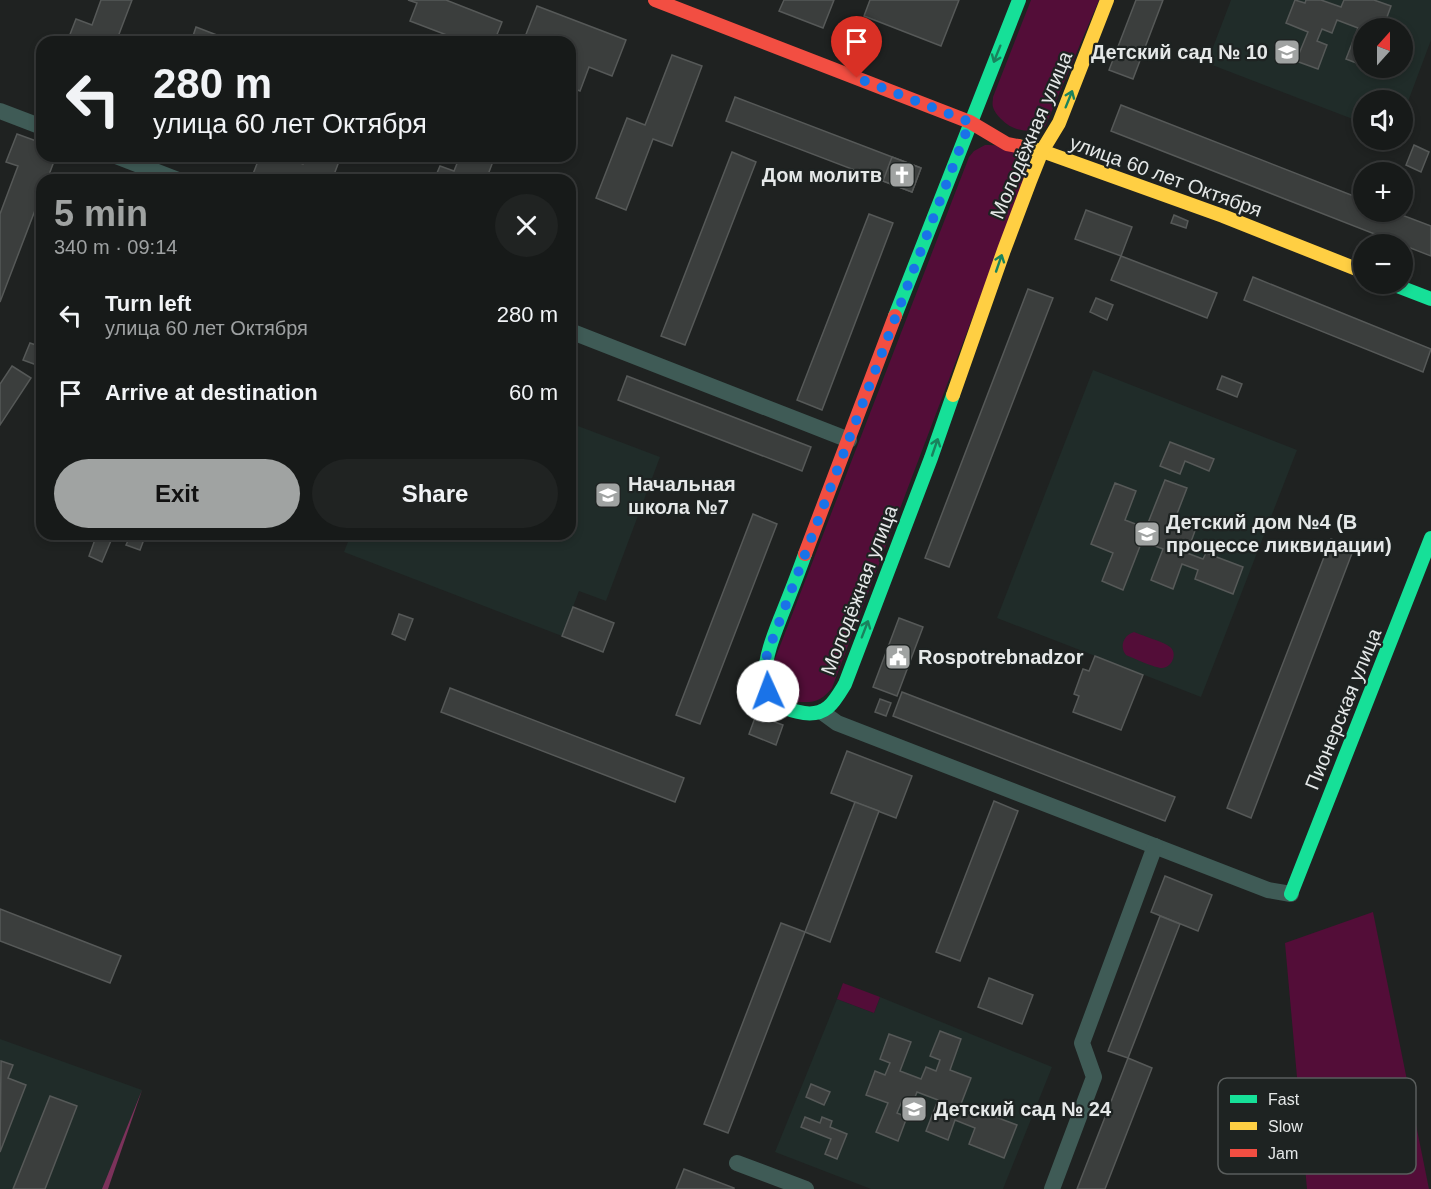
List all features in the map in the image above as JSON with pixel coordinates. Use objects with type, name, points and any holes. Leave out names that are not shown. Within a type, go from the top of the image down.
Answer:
[{"type":"main road","name":"улица 60 лет Октября","points":[[655,0],[970,122],[1007,144],[1042,151],[1223,216],[1353,268]]},
{"type":"main road","points":[[822,711],[806,714],[790,709],[774,700],[768,691],[764,675],[767,654],[1018,0]]},
{"type":"main road","name":"Молодёжная улица","points":[[822,711],[833,702],[845,684],[931,458],[1004,250],[1042,151],[1059,123],[1107,0]]},
{"type":"main road","points":[[1413,292],[1431,299]]},
{"type":"main road","name":"Пионерская улица","points":[[1291,894],[1431,538]]},
{"type":"street","points":[[0,111],[36,125]]},
{"type":"street","points":[[132,162],[162,174]]},
{"type":"street","points":[[576,333],[849,440]]},
{"type":"street","points":[[822,711],[837,723],[1268,890],[1291,894]]},
{"type":"street","points":[[1052,1189],[1094,1077],[1082,1043],[1155,846]]},
{"type":"street","points":[[737,1163],[806,1189]]},
{"type":"shaded area","points":[[1031,0],[1099,0],[1045,127],[1027,131],[1011,127],[1001,119],[994,109],[993,97]]},
{"type":"shaded area","name":"Детский сад № 10","points":[[1231,0],[1431,0],[1431,40],[1412,90],[1353,90],[1353,119],[1207,63]]},
{"type":"shaded area","points":[[985,145],[1012,150],[1021,158],[1028,171],[832,688],[815,701],[793,702],[776,687],[773,664],[969,157]]},
{"type":"shaded area","name":"Детский дом №4 (В процессе ликвидации)","points":[[1093,370],[1297,450],[1201,697],[997,618]]},
{"type":"shaded area","name":"Начальная школа №7","points":[[576,425],[660,457],[606,601],[579,591],[562,636],[344,552],[349,540],[576,540]]},
{"type":"shaded area","points":[[1134,632],[1170,647],[1174,656],[1169,666],[1159,668],[1126,655],[1123,648],[1124,641]]},
{"type":"shaded area","points":[[1373,912],[1407,1078],[1297,1078],[1285,943]]},
{"type":"shaded area","points":[[843,983],[880,997],[874,1013],[837,999]]},
{"type":"shaded area","name":"Детский сад № 24","points":[[880,997],[1052,1067],[1003,1189],[871,1189],[775,1152],[837,999],[874,1013]]},
{"type":"shaded area","points":[[0,1039],[142,1090],[103,1189],[0,1189]]},
{"type":"shaded area","points":[[142,1090],[108,1189],[102,1189]]},
{"type":"shaded area","points":[[1416,1125],[1429,1189],[1307,1189],[1306,1174],[1416,1174]]},
{"type":"building","points":[[101,0],[132,0],[118,36],[69,36],[76,19],[92,25]]},
{"type":"building","points":[[408,0],[446,0],[502,22],[496,36],[449,36],[410,21],[417,3]]},
{"type":"building","points":[[784,0],[834,0],[823,28],[779,11]]},
{"type":"building","points":[[870,0],[959,0],[941,46],[864,16]]},
{"type":"building","points":[[1136,0],[1163,0],[1133,79],[1109,70]]},
{"type":"building","points":[[1295,0],[1305,3],[1306,0],[1321,0],[1341,7],[1344,0],[1374,0],[1391,6],[1387,18],[1353,18],[1353,26],[1337,20],[1332,33],[1322,29],[1317,41],[1327,45],[1318,69],[1296,61],[1308,32],[1286,23]]},
{"type":"building","points":[[537,6],[626,40],[612,76],[589,67],[580,91],[576,89],[576,36],[525,36]]},
{"type":"building","points":[[196,27],[219,36],[193,36]]},
{"type":"building","points":[[1353,41],[1353,62],[1346,59]]},
{"type":"building","points":[[672,55],[702,66],[672,146],[653,139],[626,210],[596,198],[627,118],[645,125]]},
{"type":"building","points":[[735,97],[921,168],[912,192],[726,121]]},
{"type":"building","points":[[1121,105],[1353,196],[1353,222],[1413,222],[1413,219],[1431,226],[1431,256],[1413,249],[1413,234],[1375,234],[1111,131]]},
{"type":"building","points":[[17,134],[36,141],[36,162],[54,162],[49,174],[36,174],[36,208],[0,302],[0,214],[18,166],[6,162]]},
{"type":"building","points":[[1414,145],[1429,152],[1421,172],[1413,168],[1413,162],[1407,162]]},
{"type":"building","points":[[732,152],[756,162],[685,345],[661,336]]},
{"type":"building","name":"Дом молитв","points":[[892,157],[921,168],[912,192],[883,181]]},
{"type":"building","points":[[258,162],[303,164],[304,162],[339,162],[334,174],[253,174]]},
{"type":"building","points":[[458,162],[493,162],[488,174],[437,174],[440,166],[454,171]]},
{"type":"building","points":[[1086,210],[1132,227],[1121,256],[1075,239]]},
{"type":"building","points":[[869,214],[893,223],[822,410],[797,400]]},
{"type":"building","points":[[1174,215],[1188,221],[1186,228],[1171,223]]},
{"type":"building","points":[[1121,256],[1217,293],[1207,318],[1111,280]]},
{"type":"building","points":[[1253,277],[1431,349],[1423,372],[1244,300]]},
{"type":"building","points":[[1028,289],[1053,298],[949,567],[925,558]]},
{"type":"building","points":[[1096,298],[1113,305],[1107,320],[1090,312]]},
{"type":"building","points":[[30,343],[36,345],[36,365],[23,360]]},
{"type":"building","points":[[12,366],[31,378],[0,425],[0,384]]},
{"type":"building","points":[[627,376],[811,447],[802,471],[618,400]]},
{"type":"building","points":[[1222,376],[1242,384],[1237,397],[1217,389]]},
{"type":"building","points":[[1170,442],[1214,459],[1209,471],[1185,461],[1180,474],[1160,466]]},
{"type":"building","points":[[1165,480],[1187,488],[1175,519],[1196,528],[1187,553],[1203,559],[1206,553],[1243,567],[1233,594],[1195,579],[1198,570],[1182,564],[1173,589],[1151,580],[1163,549],[1142,541],[1123,590],[1102,581],[1113,553],[1091,544],[1115,483],[1136,491],[1125,520],[1146,528]]},
{"type":"building","points":[[753,514],[777,524],[700,724],[676,715]]},
{"type":"building","points":[[1331,539],[1354,548],[1251,818],[1227,808]]},
{"type":"building","points":[[95,540],[111,540],[102,562],[89,556]]},
{"type":"building","points":[[128,540],[144,540],[140,550],[126,545]]},
{"type":"building","points":[[573,607],[614,623],[603,652],[562,636]]},
{"type":"building","points":[[399,614],[413,619],[405,640],[392,634]]},
{"type":"building","name":"Rospotrebnadzor","points":[[899,618],[923,627],[897,696],[873,687]]},
{"type":"building","points":[[1095,656],[1143,675],[1121,730],[1073,712],[1079,696],[1074,694],[1083,669],[1089,671]]},
{"type":"building","points":[[450,688],[684,778],[675,802],[441,712]]},
{"type":"building","points":[[902,692],[1175,797],[1165,821],[893,716]]},
{"type":"building","points":[[880,699],[891,703],[886,716],[875,712]]},
{"type":"building","points":[[756,715],[783,725],[776,745],[749,734]]},
{"type":"building","points":[[847,751],[912,776],[896,818],[831,793]]},
{"type":"building","points":[[994,801],[1018,811],[960,961],[936,952]]},
{"type":"building","points":[[855,802],[879,811],[830,942],[805,932]]},
{"type":"building","points":[[1165,876],[1212,895],[1198,931],[1151,912]]},
{"type":"building","points":[[0,909],[121,956],[110,983],[0,941]]},
{"type":"building","points":[[1160,916],[1180,924],[1128,1058],[1108,1051]]},
{"type":"building","points":[[781,923],[805,932],[728,1133],[704,1124]]},
{"type":"building","points":[[989,978],[1033,995],[1022,1024],[978,1007]]},
{"type":"building","points":[[940,1031],[961,1039],[950,1070],[971,1078],[961,1104],[1017,1125],[1004,1158],[969,1144],[975,1128],[955,1120],[948,1140],[926,1131],[938,1100],[917,1092],[912,1105],[902,1101],[897,1113],[907,1117],[898,1141],[876,1132],[888,1103],[866,1095],[875,1071],[885,1075],[890,1063],[880,1059],[889,1034],[911,1042],[900,1071],[921,1079],[926,1067],[936,1071],[940,1060],[930,1056]]},
{"type":"building","points":[[1128,1058],[1152,1068],[1105,1189],[1077,1189]]},
{"type":"building","points":[[1,1061],[13,1065],[8,1078],[26,1085],[0,1152]]},
{"type":"building","points":[[811,1084],[830,1092],[824,1105],[806,1097]]},
{"type":"building","points":[[50,1096],[77,1106],[45,1189],[13,1189]]},
{"type":"building","points":[[805,1117],[820,1123],[822,1117],[832,1121],[830,1127],[847,1134],[837,1159],[825,1154],[831,1139],[801,1127]]},
{"type":"building","points":[[684,1169],[734,1188],[734,1189],[676,1189]]},
{"type":"traffic: fast","points":[[895,316],[1019,0]]},
{"type":"traffic: fast","points":[[1413,292],[1431,299]]},
{"type":"traffic: fast","points":[[805,554],[771,643],[765,674],[767,687],[773,699],[785,708],[812,713],[829,706],[845,684],[953,395]]},
{"type":"traffic: fast","points":[[1291,894],[1431,538]]},
{"type":"traffic: slow","points":[[953,395],[1030,181],[1042,151],[1059,123],[1107,0]]},
{"type":"traffic: slow","points":[[1018,146],[1042,151],[1223,216],[1353,268]]},
{"type":"traffic: jam","points":[[655,0],[970,122],[1007,144],[1018,146]]},
{"type":"traffic: jam","points":[[805,554],[895,316]]},
{"type":"place","name":"Детский сад № 10","points":[[1287,52]]},
{"type":"place","name":"Дом молитв","points":[[902,175]]},
{"type":"place","name":"Начальная школа №7","points":[[608,495]]},
{"type":"place","name":"Детский дом №4 (В процессе ликвидации)","points":[[1147,534]]},
{"type":"place","name":"Rospotrebnadzor","points":[[898,657]]},
{"type":"place","name":"Детский сад № 24","points":[[914,1109]]},
{"type":"route","points":[[768,691],[764,675],[767,654],[970,122],[857,78]]}]
